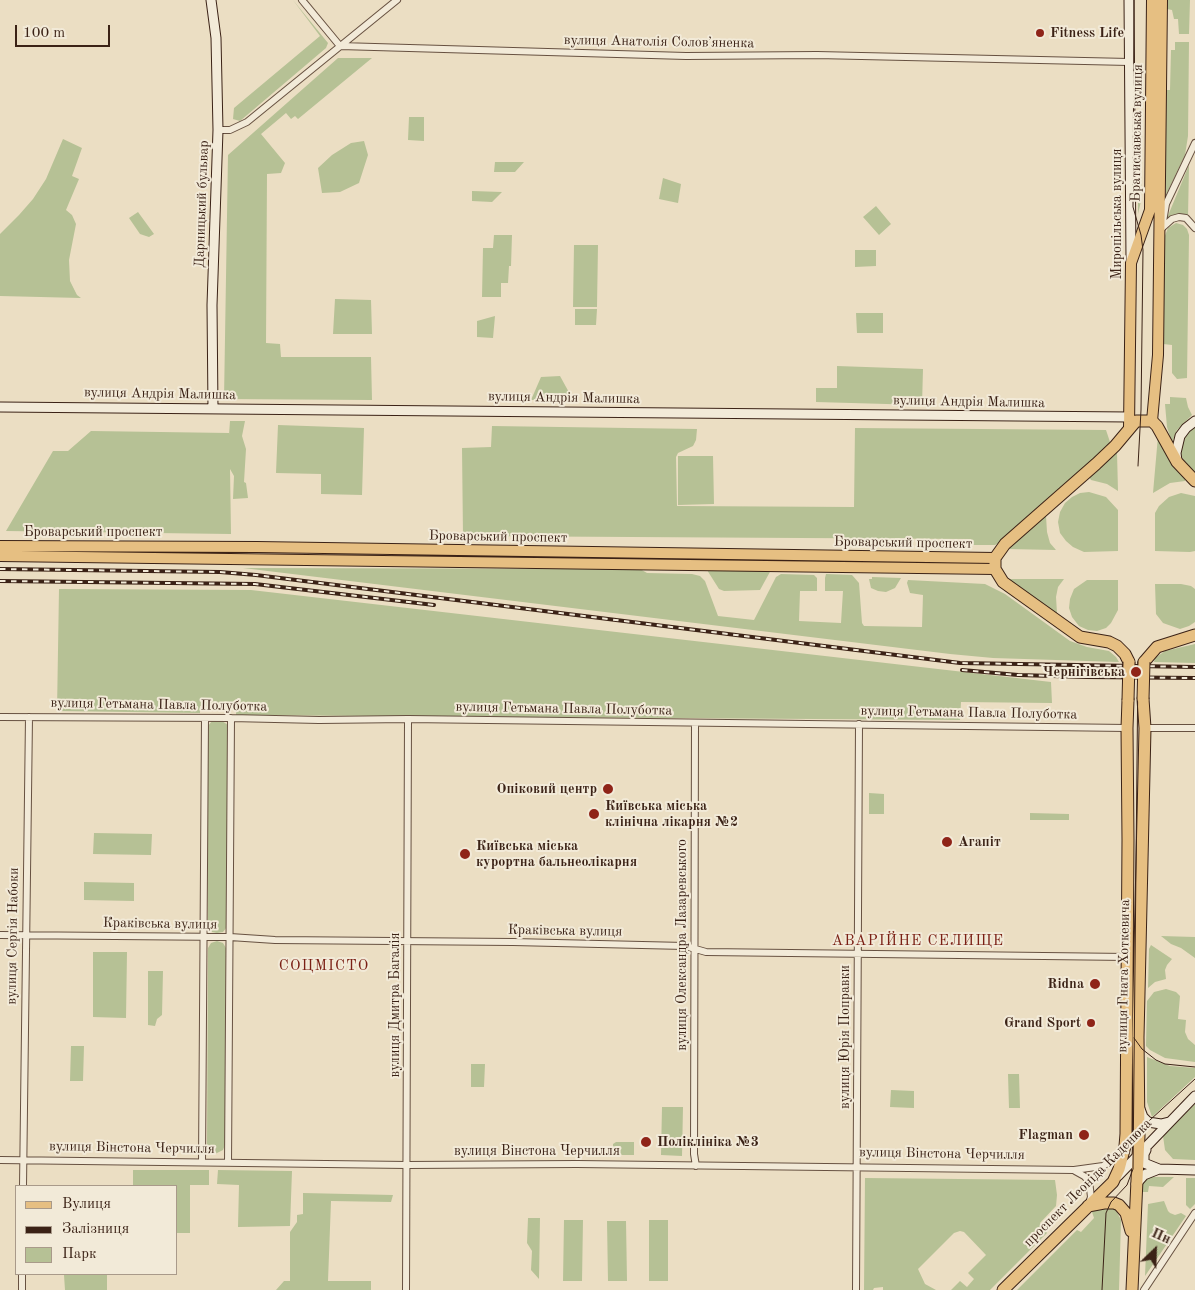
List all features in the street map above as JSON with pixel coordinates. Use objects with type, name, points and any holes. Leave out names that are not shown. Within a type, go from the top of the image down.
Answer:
[{"type":"highway","points":[[1195,481],[1177,462],[1162,432],[1152,421],[1129,423],[1115,446],[1005,544],[995,564],[1003,582],[1072,632],[1089,640],[1109,642],[1117,646],[1127,658],[1147,658],[1157,647],[1195,636]]},
{"type":"highway","name":"вулиця Гната Хоткевича","points":[[1113,1182],[1119,1169],[1126,1134],[1128,957],[1127,658]]},
{"type":"highway","name":"вулиця Гната Хоткевича","points":[[1132,1290],[1139,1105],[1138,1037],[1145,728],[1143,699],[1147,658]]},
{"type":"highway","name":"проспект Леоніда Каденюка","points":[[1003,1290],[1113,1182]]},
{"type":"highway","points":[[1088,1206],[1104,1203],[1119,1205],[1126,1213],[1134,1243]]},
{"type":"main road","name":"Братиславська вулиця","points":[[1131,263],[1148,215],[1152,0]]},
{"type":"main road","name":"Братиславська вулиця","points":[[1152,421],[1158,355],[1162,225],[1162,0]]},
{"type":"main road","points":[[1148,215],[1154,222],[1162,225]]},
{"type":"main road","name":"Миропільська вулиця","points":[[1129,423],[1131,263]]},
{"type":"main road","name":"Броварський проспект","points":[[0,546],[317,548],[995,564]]},
{"type":"main road","name":"Броварський проспект","points":[[0,556],[995,564]]},
{"type":"street","name":"Дарницький бульвар","points":[[210,0],[216,38],[218,130],[212,305],[213,409]]},
{"type":"street","points":[[302,0],[340,46]]},
{"type":"street","points":[[218,130],[230,130],[247,122],[397,0]]},
{"type":"street","name":"Миропільська вулиця","points":[[1129,0],[1131,263]]},
{"type":"street","name":"вулиця Анатолія Соловʼяненка","points":[[340,46],[686,56],[817,55],[1129,62]]},
{"type":"street","name":"Братиславська вулиця","points":[[1162,225],[1166,204],[1195,143]]},
{"type":"street","points":[[1162,225],[1172,219],[1186,218],[1195,228]]},
{"type":"street","name":"вулиця Андрія Малишка","points":[[0,407],[1129,423]]},
{"type":"street","points":[[1177,462],[1176,453],[1180,436],[1195,421]]},
{"type":"street","name":"вулиця Гетьмана Павла Полуботка","points":[[0,717],[408,719],[1127,728]]},
{"type":"street","name":"вулиця Сергія Набоки","points":[[23,1185],[29,717]]},
{"type":"street","points":[[202,1162],[205,718]]},
{"type":"street","points":[[228,1163],[231,718]]},
{"type":"street","name":"вулиця Дмитра Багалія","points":[[406,1290],[408,719]]},
{"type":"street","name":"вулиця Олександра Лазаревського","points":[[695,723],[694,1154],[696,1166]]},
{"type":"street","name":"вулиця Юрія Поправки","points":[[856,1290],[858,724]]},
{"type":"street","points":[[1145,728],[1195,728]]},
{"type":"street","name":"Краківська вулиця","points":[[0,935],[230,937],[275,940],[685,946],[706,952],[858,955],[1128,957]]},
{"type":"street","name":"проспект Леоніда Каденюка","points":[[1113,1182],[1195,1096]]},
{"type":"street","points":[[1139,1105],[1143,1117],[1148,1122],[1162,1124],[1169,1122]]},
{"type":"street","points":[[1153,1138],[1144,1154],[1143,1159],[1147,1166],[1159,1169],[1195,1170]]},
{"type":"street","name":"вулиця Вінстона Черчилля","points":[[0,1160],[1074,1170],[1103,1166],[1116,1157],[1125,1146]]},
{"type":"street","points":[[1136,1184],[1144,1176],[1159,1169]]},
{"type":"street","points":[[1074,1170],[1089,1181],[1091,1197],[1088,1206]]},
{"type":"street","points":[[1144,1290],[1195,1213]]},
{"type":"street","points":[[22,1275],[22,1290]]},
{"type":"green space","points":[[293,0],[328,43],[326,48],[240,121],[233,119],[234,108],[320,36]]},
{"type":"green space","points":[[1167,0],[1190,0],[1189,34],[1179,34],[1178,19],[1174,19],[1172,10],[1167,9]]},
{"type":"green space","points":[[1175,42],[1189,42],[1188,136],[1185,155],[1166,195],[1166,90],[1170,90],[1171,50],[1175,50]]},
{"type":"green space","points":[[338,58],[372,58],[298,119],[295,116],[291,119],[286,113],[261,134],[285,163],[281,173],[267,174],[266,343],[280,344],[281,357],[371,357],[372,400],[224,399],[228,155]]},
{"type":"green space","points":[[409,117],[424,117],[424,141],[408,140]]},
{"type":"green space","points":[[1138,131],[1142,132],[1141,201],[1138,214]]},
{"type":"green space","points":[[63,139],[82,148],[72,176],[79,179],[66,210],[72,215],[76,224],[69,260],[70,281],[77,295],[81,298],[0,296],[0,234],[33,199],[46,179]]},
{"type":"green space","points":[[364,141],[368,155],[359,183],[340,192],[322,193],[318,168],[332,155],[351,143]]},
{"type":"green space","points":[[495,162],[524,162],[515,172],[494,172]]},
{"type":"green space","points":[[1189,165],[1188,217],[1177,215],[1167,218]]},
{"type":"green space","points":[[663,178],[681,184],[678,203],[659,199]]},
{"type":"green space","points":[[472,191],[502,192],[492,202],[472,201]]},
{"type":"green space","points":[[876,206],[891,224],[879,235],[863,217]]},
{"type":"green space","points":[[138,212],[154,234],[149,237],[140,234],[129,218]]},
{"type":"green space","points":[[1176,223],[1183,225],[1189,235],[1187,378],[1177,379],[1172,373],[1172,345],[1163,344],[1164,238],[1168,228]]},
{"type":"green space","points":[[494,235],[512,235],[511,266],[509,266],[508,283],[501,283],[501,297],[482,297],[483,248],[493,248]]},
{"type":"green space","points":[[574,245],[598,245],[597,307],[573,307]]},
{"type":"green space","points":[[855,250],[876,250],[876,266],[855,267]]},
{"type":"green space","points":[[335,299],[371,300],[372,334],[333,334]]},
{"type":"green space","points":[[575,309],[597,309],[596,325],[575,325]]},
{"type":"green space","points":[[856,313],[883,313],[883,333],[857,333]]},
{"type":"green space","points":[[495,316],[493,338],[477,337],[477,321]]},
{"type":"green space","points":[[837,366],[923,369],[922,405],[816,402],[816,388],[837,388]]},
{"type":"green space","points":[[560,376],[571,396],[571,401],[531,400],[541,377]]},
{"type":"green space","points":[[1170,397],[1186,398],[1192,415],[1177,430],[1172,443],[1167,427],[1165,404],[1170,404]]},
{"type":"green space","points":[[230,421],[245,421],[242,436],[246,449],[244,482],[246,483],[248,498],[233,499],[234,476],[230,469],[231,534],[6,531],[53,451],[68,451],[91,431],[229,433],[229,435]]},
{"type":"green space","points":[[278,425],[364,428],[362,495],[321,494],[321,474],[276,473]]},
{"type":"green space","points":[[492,426],[697,429],[696,440],[693,446],[678,453],[676,457],[677,506],[854,507],[855,428],[1106,430],[1110,442],[1107,449],[1001,542],[995,545],[972,545],[971,539],[463,536],[462,448],[491,447]]},
{"type":"green space","points":[[1195,427],[1195,475],[1181,455],[1181,447],[1187,432]]},
{"type":"green space","points":[[1158,436],[1173,467],[1185,481],[1170,483],[1153,493]]},
{"type":"green space","points":[[1117,452],[1118,491],[1107,484],[1091,480],[1089,477]]},
{"type":"green space","points":[[678,456],[713,456],[714,504],[678,505]]},
{"type":"green space","points":[[1089,492],[1106,497],[1118,510],[1118,551],[1084,552],[1073,547],[1060,533],[1058,522],[1060,512],[1065,503],[1080,493]]},
{"type":"green space","points":[[1181,493],[1195,496],[1195,551],[1155,551],[1155,513],[1159,506],[1169,497]]},
{"type":"green space","points":[[1043,515],[1046,516],[1050,543],[1056,550],[1007,549]]},
{"type":"green space","points":[[243,568],[640,569],[647,573],[692,574],[700,576],[705,581],[718,616],[754,620],[776,577],[781,574],[814,575],[817,578],[817,591],[800,591],[799,621],[841,623],[843,591],[825,591],[825,578],[826,574],[852,575],[859,583],[862,623],[864,626],[922,627],[923,595],[910,593],[908,580],[985,584],[1005,594],[1070,641],[1087,647],[1109,651],[1119,662],[993,658],[950,654]]},
{"type":"green space","points":[[707,570],[771,570],[760,590],[724,591],[719,589]]},
{"type":"green space","points":[[872,577],[901,578],[895,588],[886,592],[871,588],[869,579],[872,579]]},
{"type":"green space","points":[[1008,579],[1064,579],[1058,587],[1056,597],[1057,613],[1055,615]]},
{"type":"green space","points":[[1087,580],[1118,580],[1118,610],[1106,628],[1097,631],[1079,626],[1072,617],[1069,608],[1074,589]]},
{"type":"green space","points":[[1155,584],[1181,584],[1195,589],[1195,622],[1180,629],[1163,623],[1156,614]]},
{"type":"green space","points":[[59,589],[251,590],[1051,682],[1052,703],[961,702],[960,720],[236,715],[236,706],[200,706],[200,713],[57,711]]},
{"type":"green space","points":[[1195,644],[1195,663],[1154,662],[1155,658],[1165,651]]},
{"type":"green space","points":[[212,721],[222,721],[228,725],[227,927],[223,932],[217,933],[212,932],[208,927],[208,726]]},
{"type":"green space","points":[[869,793],[884,794],[884,814],[869,814]]},
{"type":"green space","points":[[1030,813],[1069,814],[1069,820],[1030,820]]},
{"type":"green space","points":[[94,833],[152,834],[151,855],[93,854]]},
{"type":"green space","points":[[84,882],[134,883],[134,901],[84,900]]},
{"type":"green space","points":[[1161,936],[1195,937],[1195,958],[1181,948],[1171,944]]},
{"type":"green space","points":[[217,941],[223,943],[226,948],[225,1145],[223,1150],[215,1154],[210,1152],[207,1144],[208,948],[211,943]]},
{"type":"green space","points":[[1151,945],[1172,959],[1165,970],[1166,979],[1155,982],[1148,988],[1149,949]]},
{"type":"green space","points":[[93,952],[127,952],[126,1018],[93,1017]]},
{"type":"green space","points":[[148,971],[163,971],[162,1015],[157,1019],[155,1026],[148,1025]]},
{"type":"green space","points":[[1166,989],[1176,992],[1180,996],[1178,1019],[1186,1020],[1185,1032],[1188,1039],[1195,1045],[1195,1062],[1165,1058],[1146,1046],[1147,1001],[1154,992]]},
{"type":"green space","points":[[71,1046],[84,1046],[83,1081],[70,1081]]},
{"type":"green space","points":[[1147,1057],[1170,1066],[1195,1068],[1195,1077],[1152,1117],[1147,1102]]},
{"type":"green space","points":[[471,1064],[485,1064],[484,1087],[471,1087]]},
{"type":"green space","points":[[1008,1074],[1019,1074],[1020,1108],[1009,1108]]},
{"type":"green space","points":[[891,1090],[914,1091],[914,1108],[890,1107]]},
{"type":"green space","points":[[1195,1104],[1195,1160],[1173,1159],[1165,1150],[1163,1136]]},
{"type":"green space","points":[[662,1107],[683,1107],[682,1156],[661,1155]]},
{"type":"green space","points":[[616,1142],[634,1142],[634,1155],[613,1155],[613,1144]]},
{"type":"green space","points":[[133,1170],[209,1170],[209,1185],[190,1185],[190,1233],[178,1233],[178,1185],[133,1185]]},
{"type":"green space","points":[[218,1170],[292,1171],[290,1226],[238,1227],[239,1185],[217,1184]]},
{"type":"green space","points":[[1149,1177],[1174,1177],[1163,1187],[1149,1186],[1148,1192],[1139,1192],[1142,1182]]},
{"type":"green space","points":[[865,1178],[1055,1180],[1056,1206],[1040,1223],[1047,1233],[990,1290],[951,1290],[960,1281],[967,1287],[974,1279],[968,1273],[986,1255],[964,1232],[960,1231],[954,1233],[918,1269],[925,1284],[936,1290],[883,1290],[883,1287],[864,1290]]},
{"type":"green space","points":[[1186,1178],[1195,1178],[1195,1204],[1190,1209],[1186,1205]]},
{"type":"green space","points":[[303,1193],[393,1195],[391,1202],[331,1201],[328,1281],[371,1281],[371,1290],[276,1290],[284,1281],[290,1281],[290,1232],[297,1222],[297,1215],[303,1214]]},
{"type":"green space","points":[[1164,1201],[1170,1213],[1175,1215],[1181,1213],[1186,1216],[1145,1276],[1148,1204]]},
{"type":"green space","points":[[1112,1208],[1116,1210],[1121,1220],[1119,1290],[1017,1290],[1077,1230],[1081,1232],[1094,1218],[1092,1212],[1097,1209]]},
{"type":"green space","points":[[528,1218],[540,1218],[539,1279],[531,1270],[532,1251],[527,1243]]},
{"type":"green space","points":[[564,1220],[583,1220],[582,1281],[563,1281]]},
{"type":"green space","points":[[649,1220],[668,1220],[668,1281],[649,1281]]},
{"type":"green space","points":[[607,1221],[626,1221],[627,1281],[608,1281]]},
{"type":"green space","points":[[64,1275],[107,1275],[107,1290],[65,1290]]},
{"type":"tram line","points":[[1134,0],[1133,207],[1143,250],[1141,410],[1138,466]]},
{"type":"tram line","points":[[1102,1290],[1106,1213],[1111,1202],[1127,1185],[1133,1169],[1138,661]]},
{"type":"tram line","points":[[1134,1038],[1142,1049],[1156,1060],[1165,1064],[1195,1067]]},
{"type":"tram line","points":[[1133,1140],[1139,1130],[1195,1079]]},
{"type":"railway","points":[[0,569],[220,572],[256,575],[960,663],[1195,667]]},
{"type":"railway","points":[[0,581],[255,584],[434,605]]},
{"type":"railway","points":[[962,670],[1018,675],[1195,678]]},
{"type":"place","name":"Fitness Life","points":[[1040,33]]},
{"type":"place","name":"Чернігівська","points":[[1136,672]]},
{"type":"place","name":"Опіковий центр","points":[[608,789]]},
{"type":"place","name":"Київська міська клінічна лікарня №2","points":[[594,814]]},
{"type":"place","name":"Агапіт","points":[[947,842]]},
{"type":"place","name":"Київська міська курортна бальнеолікарня","points":[[465,854]]},
{"type":"place","name":"Ridna","points":[[1095,984]]},
{"type":"place","name":"Grand Sport","points":[[1091,1023]]},
{"type":"place","name":"Flagman","points":[[1084,1135]]},
{"type":"place","name":"Поліклініка №3","points":[[646,1142]]},
{"type":"district","name":"АВАРІЙНЕ СЕЛИЩЕ","points":[[918,941]]},
{"type":"district","name":"СОЦМІСТО","points":[[324,966]]}]
